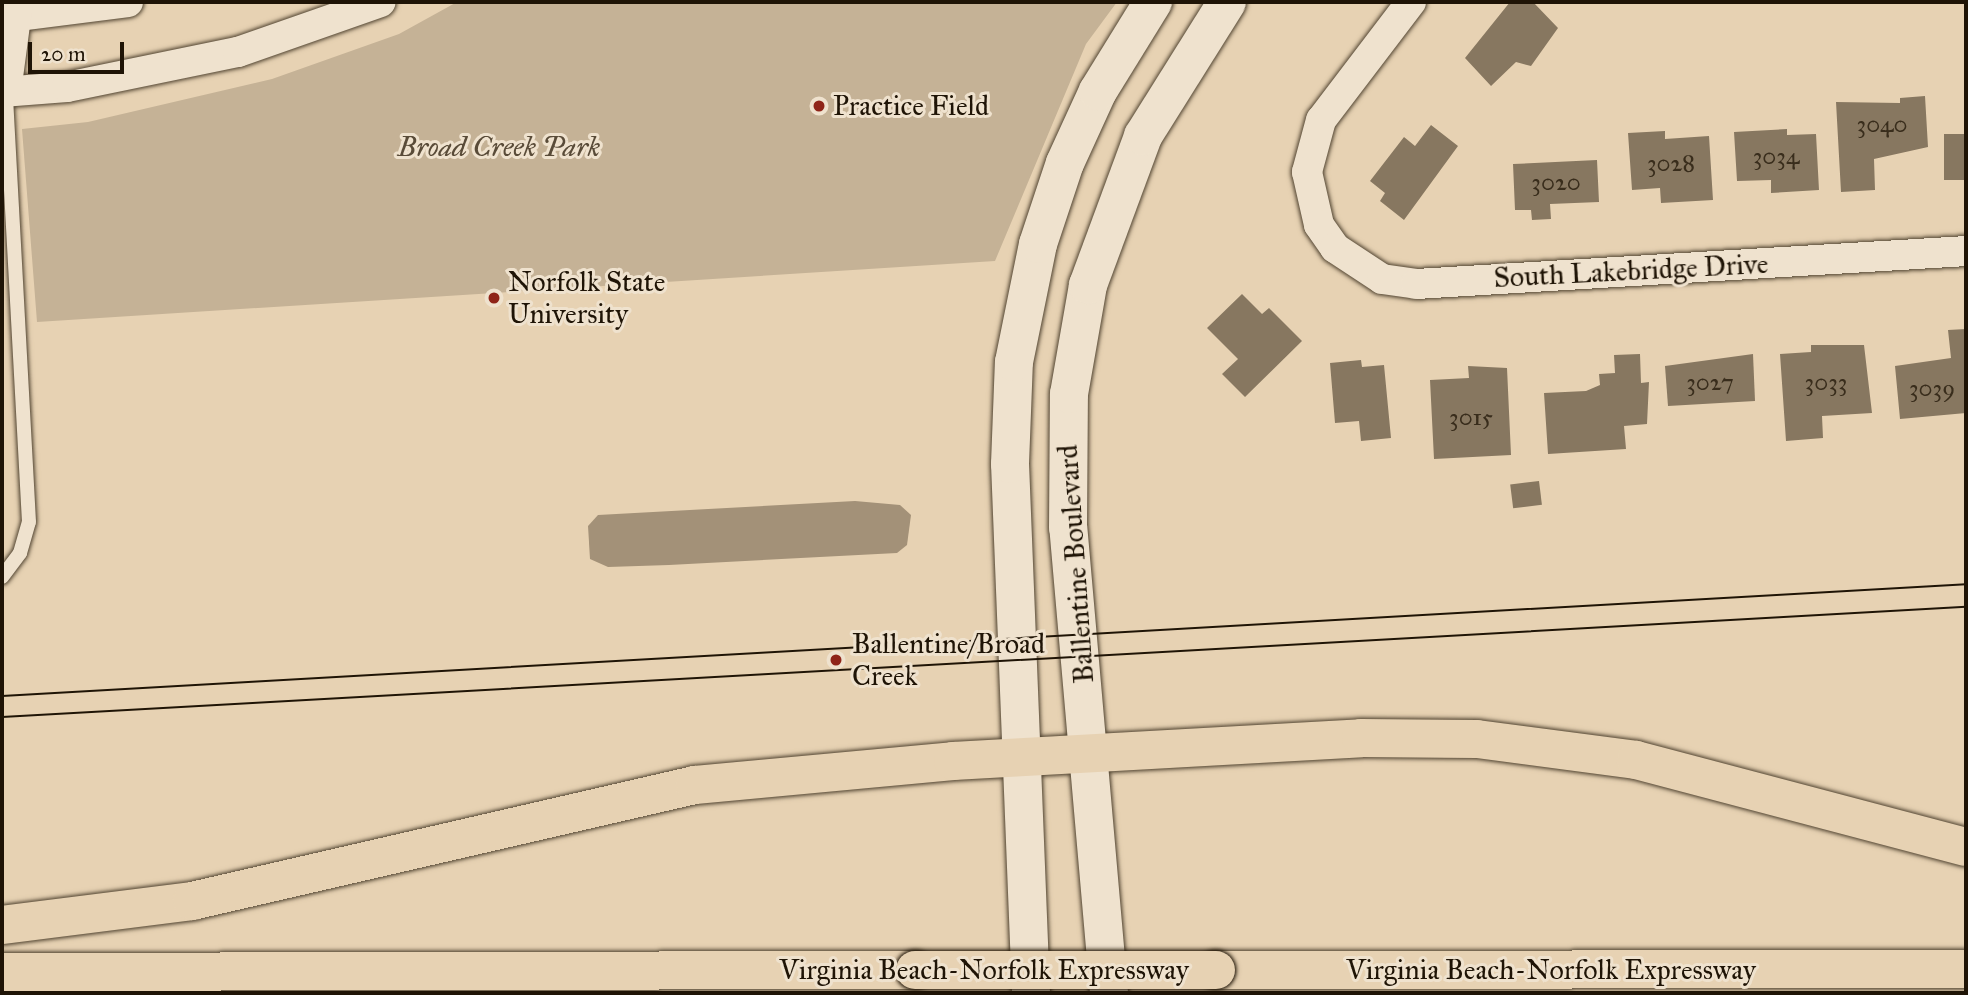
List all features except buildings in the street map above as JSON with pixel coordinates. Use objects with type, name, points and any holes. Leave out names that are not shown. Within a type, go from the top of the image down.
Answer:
[{"type":"highway","points":[[2,925],[192,901],[695,785],[1021,757],[1350,738],[1477,739],[1697,772],[1966,847]]},
{"type":"highway","name":"Virginia Beach-Norfolk Expressway","points":[[2,972],[1966,969]]},
{"type":"main road","name":"Ballentine Boulevard","points":[[1031,993],[1010,443],[1020,322],[1065,163],[1098,91],[1153,2]]},
{"type":"main road","name":"Ballentine Boulevard","points":[[1109,993],[1091,754],[1068,528],[1069,394],[1080,319],[1143,136],[1227,2]]},
{"type":"street","points":[[128,2],[13,13],[4,92],[67,87],[238,52],[381,2]]},
{"type":"street","name":"South Lakebridge Drive","points":[[1411,2],[1321,120],[1307,172],[1319,225],[1356,267],[1416,284],[1966,251]]},
{"type":"lane","points":[[2,577],[20,553],[29,522],[4,92]]},
{"type":"green space","name":"Broad Creek Park","points":[[457,2],[1117,2],[1086,44],[995,261],[37,322],[22,129],[88,122],[272,79],[399,34]]},
{"type":"shaded area","points":[[855,501],[900,505],[911,515],[907,545],[897,553],[669,565],[608,567],[590,559],[588,526],[598,515]]},
{"type":"tram line","points":[[2,696],[1966,584]]},
{"type":"tram line","points":[[2,717],[1966,607]]},
{"type":"place","name":"Practice Field","points":[[819,106]]},
{"type":"place","name":"Norfolk State University","points":[[494,298]]},
{"type":"place","name":"Ballentine/Broad Creek","points":[[836,660]]}]
